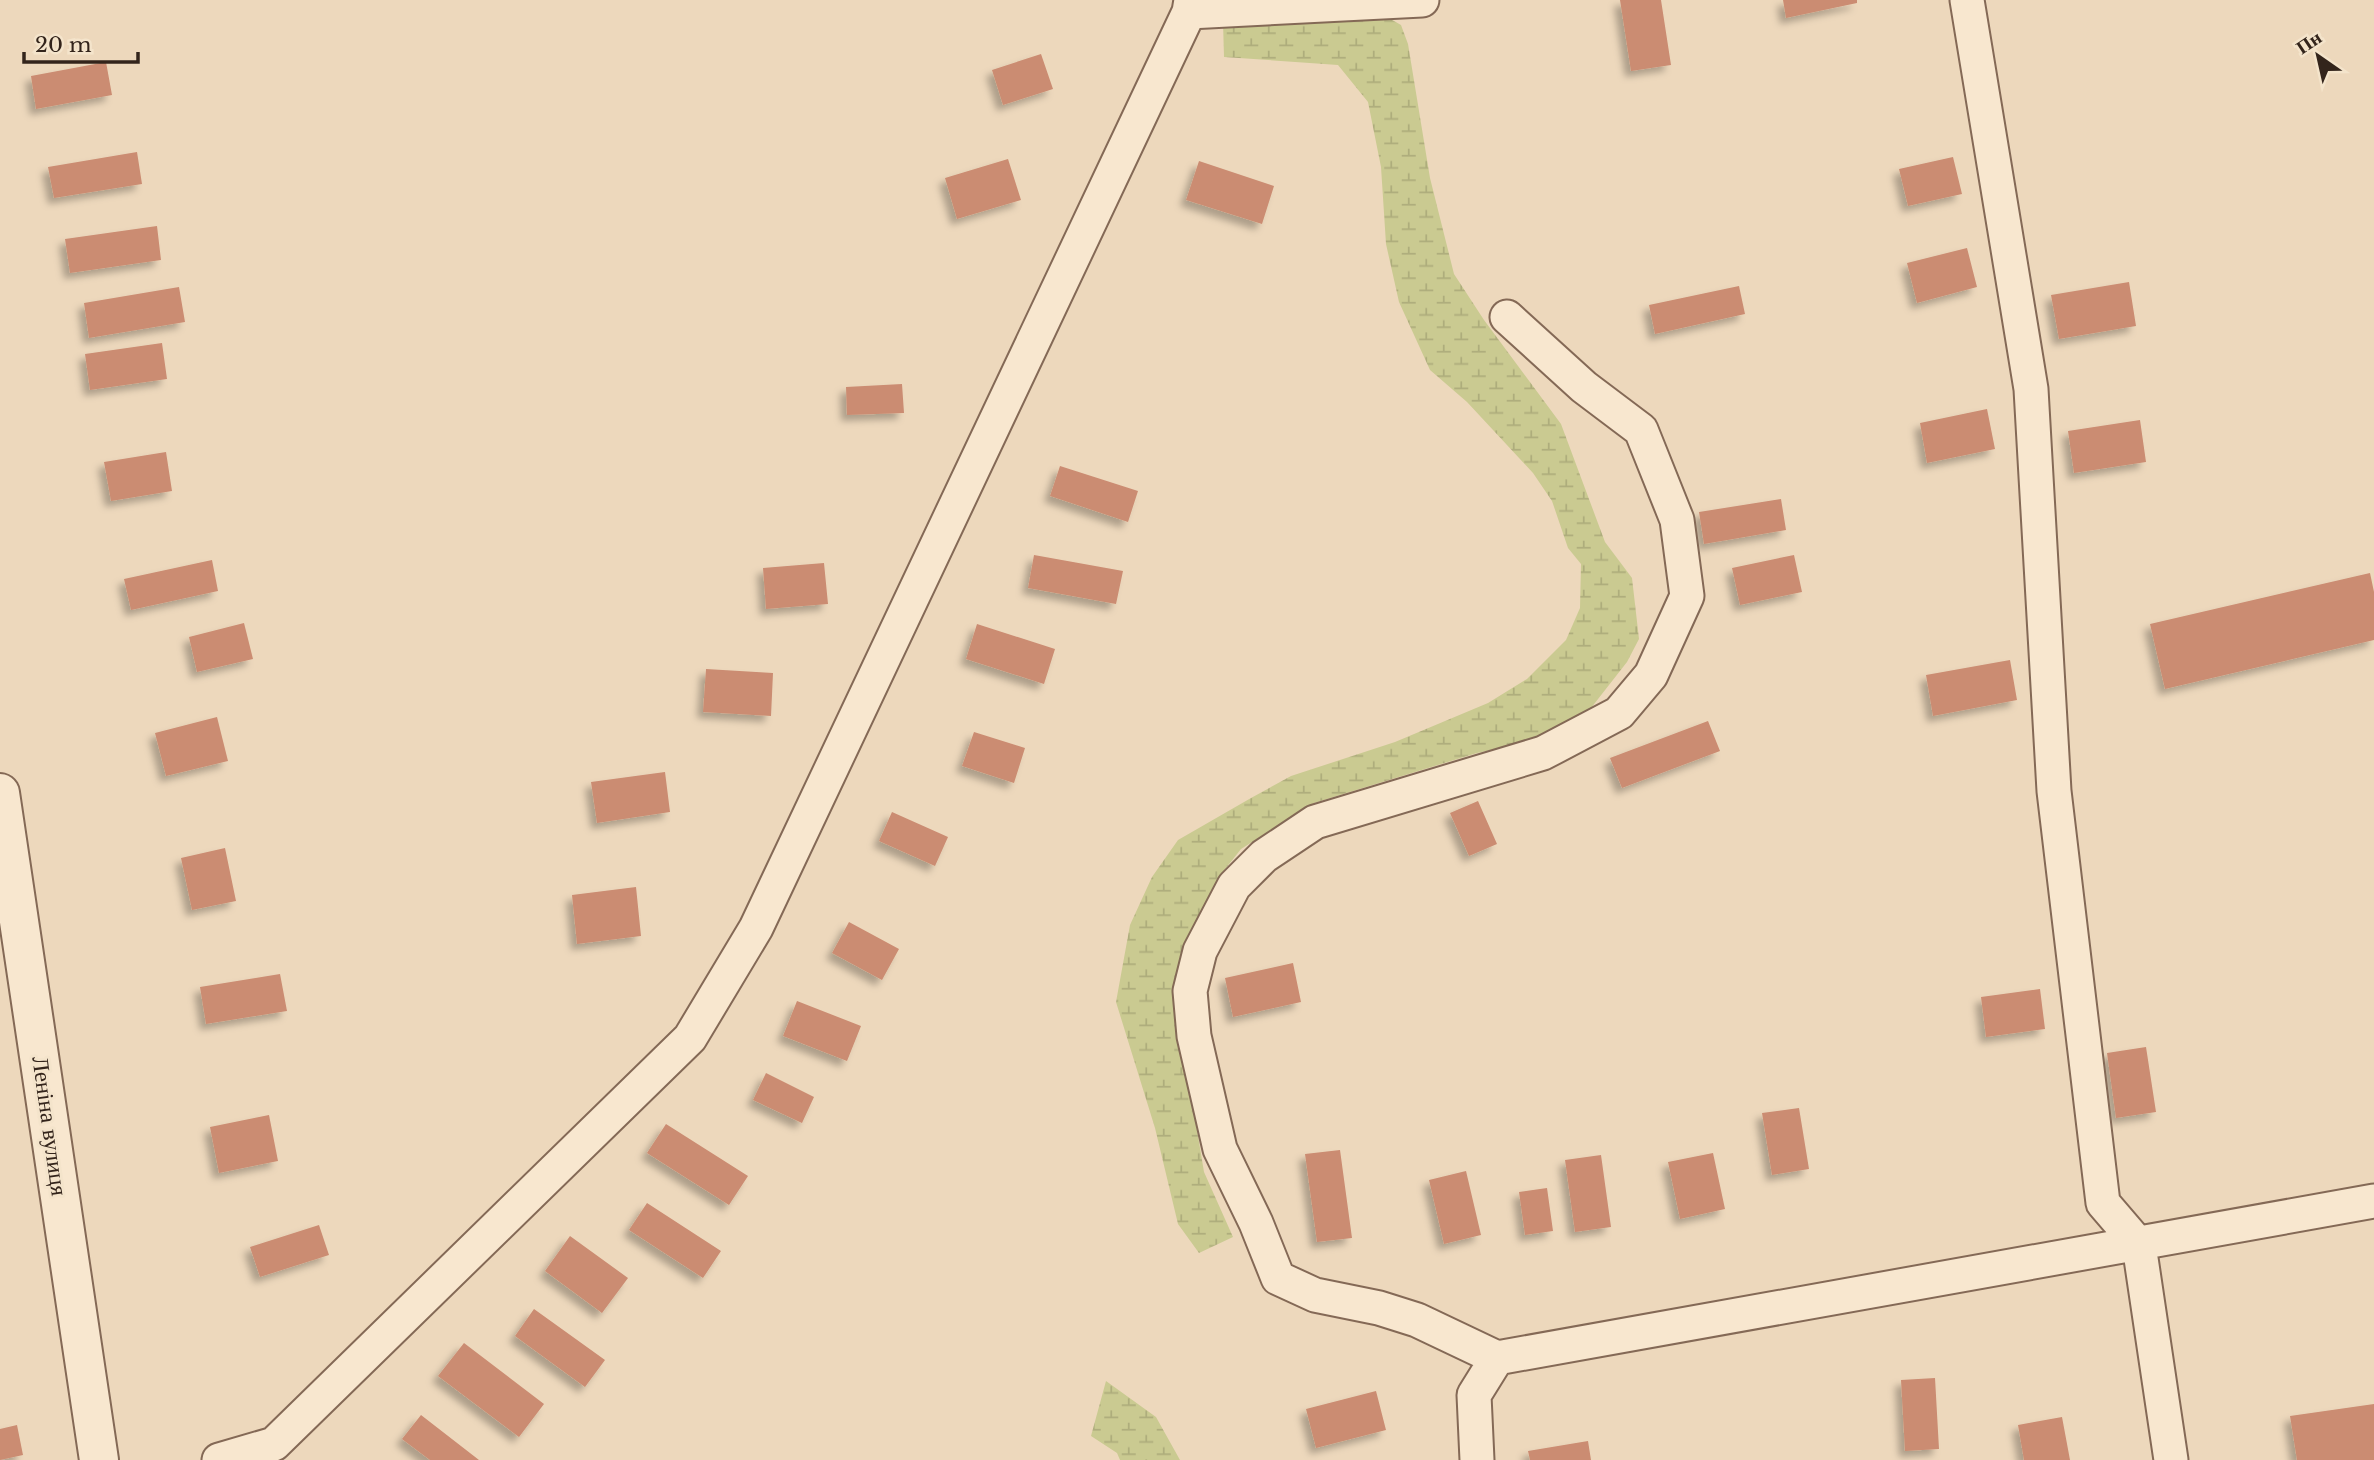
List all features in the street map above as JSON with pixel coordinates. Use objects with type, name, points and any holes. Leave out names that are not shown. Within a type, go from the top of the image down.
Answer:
[{"type":"street","points":[[219,1460],[274,1444],[690,1038],[756,928],[1190,6],[1422,0]]},
{"type":"street","points":[[1967,0],[2031,389],[2054,791],[2103,1203],[2139,1245],[2171,1460]]},
{"type":"street","points":[[1507,317],[1584,387],[1642,430],[1678,520],[1687,596],[1650,675],[1619,713],[1542,753],[1315,822],[1264,856],[1234,886],[1200,951],[1190,991],[1194,1036],[1220,1149],[1256,1223],[1278,1278],[1315,1295],[1378,1308],[1417,1320],[1497,1358],[2374,1201]]},
{"type":"street","name":"Леніна вулиця","points":[[0,793],[99,1460]]},
{"type":"street","points":[[1477,1460],[1474,1395],[1497,1358]]},
{"type":"green space","points":[[1380,13],[1401,25],[1408,44],[1430,178],[1454,274],[1484,320],[1561,424],[1605,542],[1632,578],[1639,639],[1627,662],[1591,708],[1533,741],[1477,753],[1314,803],[1241,849],[1218,878],[1190,934],[1174,992],[1204,1172],[1233,1237],[1199,1253],[1178,1224],[1155,1128],[1116,1002],[1130,925],[1152,877],[1178,840],[1291,776],[1395,742],[1488,703],[1527,679],[1566,640],[1580,608],[1581,564],[1568,548],[1552,501],[1533,473],[1467,402],[1430,370],[1399,302],[1386,244],[1381,167],[1368,102],[1338,65],[1224,57],[1223,22]]},
{"type":"green space","points":[[1106,1381],[1156,1417],[1180,1460],[1120,1460],[1117,1453],[1091,1436]]},
{"type":"building","points":[[1620,0],[1661,0],[1671,65],[1631,71]]},
{"type":"building","points":[[1783,0],[1857,0],[1857,3],[1786,18]]},
{"type":"building","points":[[1041,54],[1053,89],[1003,105],[992,70]]},
{"type":"building","points":[[106,62],[112,95],[36,109],[31,76]]},
{"type":"building","points":[[137,152],[142,184],[54,198],[48,167]]},
{"type":"building","points":[[1953,157],[1962,194],[1908,206],[1899,169]]},
{"type":"building","points":[[1008,159],[1021,200],[957,219],[945,178]]},
{"type":"building","points":[[1199,161],[1274,186],[1262,224],[1186,200]]},
{"type":"building","points":[[157,226],[161,260],[70,273],[65,239]]},
{"type":"building","points":[[1967,248],[1977,287],[1917,303],[1907,263]]},
{"type":"building","points":[[2129,282],[2136,326],[2059,339],[2051,295]]},
{"type":"building","points":[[1739,286],[1745,314],[1655,334],[1649,305]]},
{"type":"building","points":[[179,287],[185,322],[89,338],[84,303]]},
{"type":"building","points":[[162,343],[167,379],[90,390],[85,354]]},
{"type":"building","points":[[902,384],[904,413],[847,415],[846,387]]},
{"type":"building","points":[[1987,409],[1995,449],[1927,463],[1920,423]]},
{"type":"building","points":[[2140,420],[2146,462],[2074,473],[2068,431]]},
{"type":"building","points":[[166,452],[172,491],[111,501],[104,462]]},
{"type":"building","points":[[1060,466],[1138,491],[1128,522],[1050,496]]},
{"type":"building","points":[[1781,499],[1786,530],[1704,544],[1699,512]]},
{"type":"building","points":[[1034,555],[1123,571],[1116,604],[1028,588]]},
{"type":"building","points":[[1794,555],[1802,592],[1740,605],[1732,568]]},
{"type":"building","points":[[212,560],[218,591],[131,610],[124,579]]},
{"type":"building","points":[[824,563],[828,604],[766,609],[763,568]]},
{"type":"building","points":[[2370,573],[2374,592],[2374,640],[2165,689],[2150,624]]},
{"type":"building","points":[[244,623],[253,659],[197,672],[189,637]]},
{"type":"building","points":[[977,624],[1055,649],[1044,684],[966,659]]},
{"type":"building","points":[[2010,660],[2017,700],[1933,716],[1926,675]]},
{"type":"building","points":[[706,669],[773,673],[771,716],[703,712]]},
{"type":"building","points":[[217,717],[228,761],[166,776],[155,733]]},
{"type":"building","points":[[1708,721],[1720,751],[1622,788],[1610,758]]},
{"type":"building","points":[[974,732],[1025,748],[1014,783],[962,766]]},
{"type":"building","points":[[665,772],[670,812],[597,823],[591,782]]},
{"type":"building","points":[[1478,801],[1497,844],[1469,856],[1450,813]]},
{"type":"building","points":[[892,812],[948,837],[935,866],[879,841]]},
{"type":"building","points":[[225,848],[236,901],[192,910],[181,858]]},
{"type":"building","points":[[636,887],[641,936],[577,944],[572,895]]},
{"type":"building","points":[[849,922],[899,949],[882,980],[832,953]]},
{"type":"building","points":[[1293,963],[1301,1002],[1233,1017],[1225,978]]},
{"type":"building","points":[[280,974],[287,1011],[206,1024],[200,987]]},
{"type":"building","points":[[2040,989],[2045,1029],[1986,1037],[1981,997]]},
{"type":"building","points":[[797,1001],[861,1026],[847,1061],[783,1036]]},
{"type":"building","points":[[2146,1047],[2156,1112],[2116,1118],[2107,1053]]},
{"type":"building","points":[[766,1073],[814,1097],[802,1123],[753,1100]]},
{"type":"building","points":[[1799,1108],[1809,1169],[1772,1175],[1762,1113]]},
{"type":"building","points":[[269,1115],[278,1161],[219,1173],[210,1127]]},
{"type":"building","points":[[666,1124],[748,1176],[729,1205],[647,1153]]},
{"type":"building","points":[[1340,1150],[1352,1238],[1317,1242],[1305,1154]]},
{"type":"building","points":[[1713,1153],[1725,1209],[1680,1219],[1668,1162]]},
{"type":"building","points":[[1601,1155],[1611,1227],[1575,1232],[1565,1160]]},
{"type":"building","points":[[1466,1171],[1481,1235],[1444,1244],[1429,1180]]},
{"type":"building","points":[[1547,1188],[1553,1231],[1525,1235],[1519,1192]]},
{"type":"building","points":[[647,1203],[721,1251],[703,1278],[629,1230]]},
{"type":"building","points":[[319,1225],[329,1255],[260,1277],[250,1247]]},
{"type":"building","points":[[570,1236],[628,1278],[602,1313],[545,1271]]},
{"type":"building","points":[[534,1309],[605,1360],[585,1387],[515,1336]]},
{"type":"building","points":[[464,1343],[544,1404],[519,1437],[438,1376]]},
{"type":"building","points":[[1935,1378],[1939,1449],[1905,1451],[1901,1380]]},
{"type":"building","points":[[1376,1391],[1386,1430],[1316,1448],[1306,1409]]},
{"type":"building","points":[[2374,1404],[2374,1460],[2297,1460],[2290,1416]]},
{"type":"building","points":[[421,1415],[479,1460],[430,1460],[402,1439]]},
{"type":"building","points":[[2062,1417],[2070,1460],[2024,1460],[2018,1425]]},
{"type":"building","points":[[17,1425],[23,1455],[0,1460],[0,1429]]},
{"type":"building","points":[[1588,1441],[1591,1460],[1530,1460],[1528,1451]]}]
